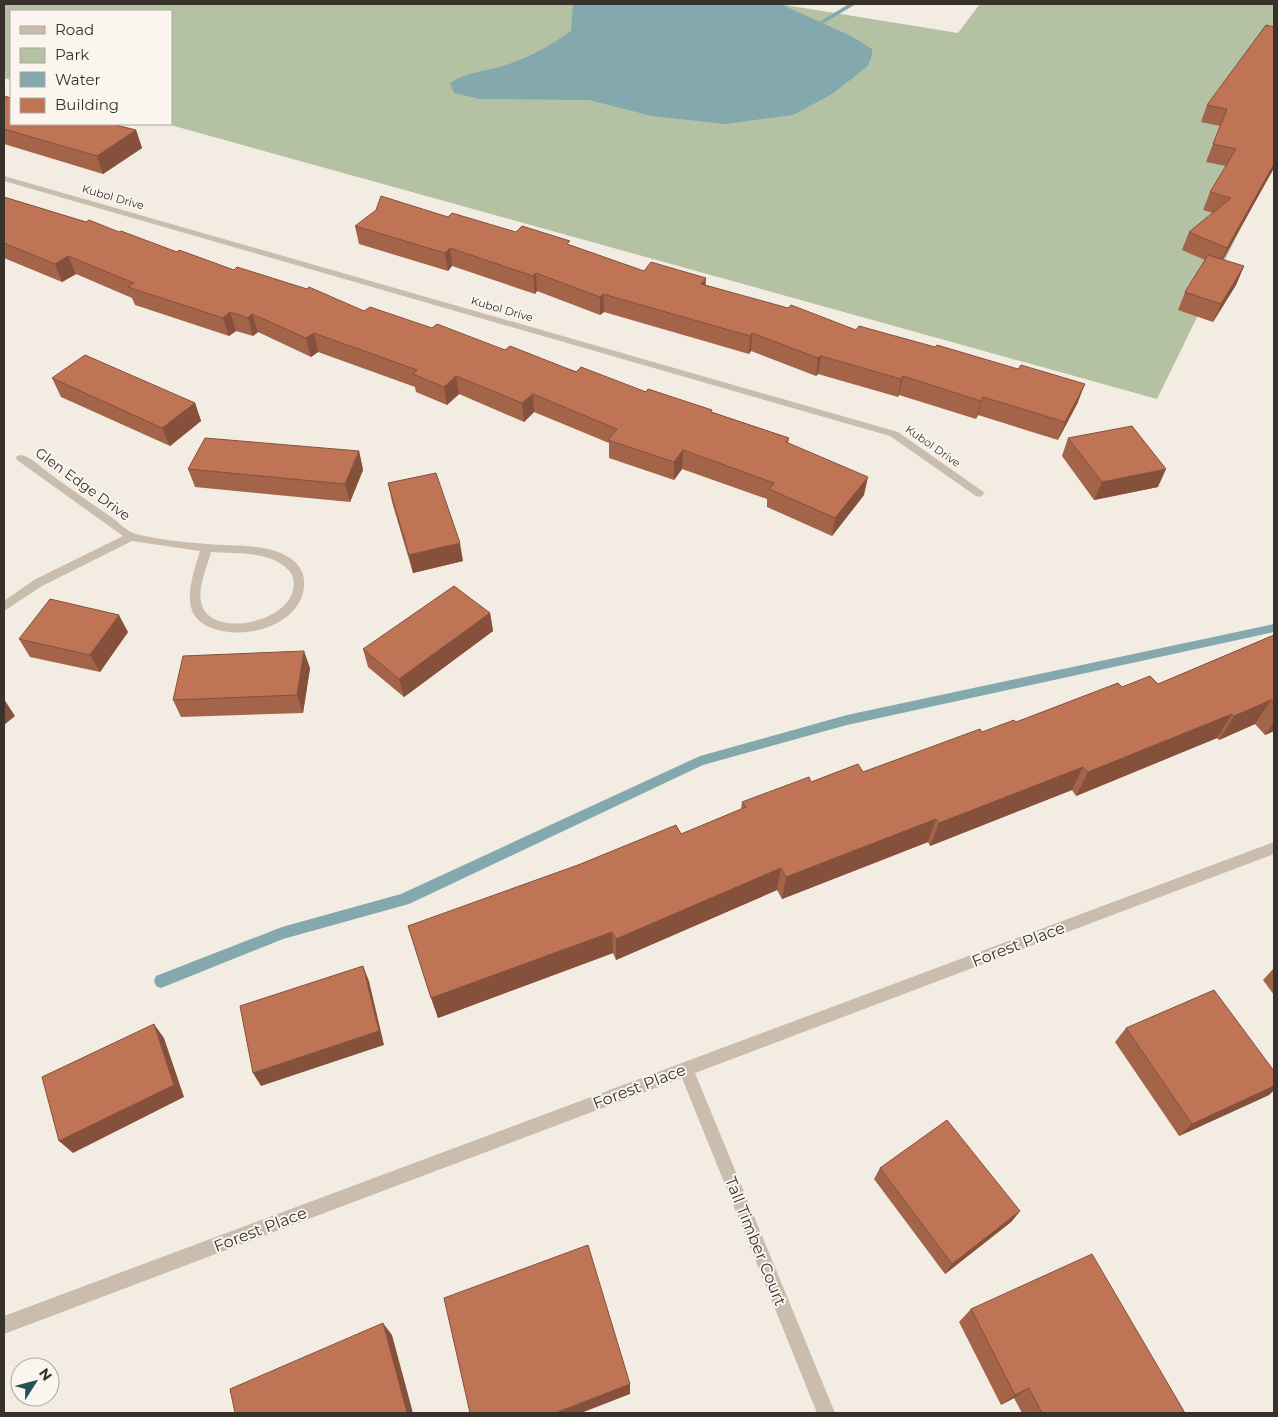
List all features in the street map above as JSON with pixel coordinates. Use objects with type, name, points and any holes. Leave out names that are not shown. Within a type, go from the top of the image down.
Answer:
[{"type":"street","name":"Kubol Drive","points":[[4,178],[894,434],[980,493]]},
{"type":"street","name":"Glen Edge Drive","points":[[4,607],[38,583],[131,537],[21,458]]},
{"type":"street","points":[[131,537],[264,554],[284,560],[297,573],[300,584],[297,596],[289,608],[277,618],[260,626],[242,629],[224,628],[209,622],[199,613],[194,601],[207,548]]},
{"type":"street","name":"Forest Place","points":[[4,1325],[1274,848]]},
{"type":"street","name":"Tall Timber Court","points":[[686,1069],[826,1413]]},
{"type":"green space","points":[[4,4],[779,4],[958,33],[980,4],[1274,4],[1274,160],[1157,399],[171,125],[172,10],[10,10],[10,80],[4,78]]},
{"type":"water","points":[[573,4],[780,4],[851,36],[872,49],[872,55],[868,66],[832,94],[793,115],[725,124],[652,116],[589,100],[480,99],[454,93],[450,83],[457,79],[517,61],[541,50],[571,31]]},
{"type":"building","points":[[1266,25],[1274,27],[1274,164],[1227,248],[1189,232],[1231,198],[1210,192],[1236,149],[1213,144],[1227,109],[1207,105]]},
{"type":"building","points":[[4,96],[10,98],[10,125],[115,125],[136,130],[97,156],[4,129]]},
{"type":"building","points":[[381,196],[448,217],[452,213],[516,232],[522,226],[570,241],[567,244],[644,271],[651,262],[706,278],[701,284],[788,308],[791,305],[856,330],[859,326],[935,347],[937,345],[1018,369],[1021,365],[1085,384],[1065,422],[983,397],[981,401],[903,376],[901,379],[821,356],[818,358],[752,333],[750,336],[603,294],[600,297],[536,273],[533,276],[450,248],[445,253],[355,226],[376,210]]},
{"type":"building","points":[[4,197],[86,222],[89,220],[177,252],[179,250],[234,270],[237,267],[307,289],[309,287],[364,311],[370,307],[432,328],[437,324],[505,350],[510,346],[576,372],[581,367],[646,392],[648,389],[789,438],[786,442],[868,477],[835,518],[769,489],[774,483],[683,450],[674,462],[608,440],[617,429],[533,394],[522,403],[456,376],[444,387],[413,374],[417,370],[314,333],[306,338],[252,314],[248,318],[230,312],[223,318],[128,287],[134,283],[68,256],[55,264],[4,243]]},
{"type":"building","points":[[1208,255],[1244,266],[1221,304],[1185,292]]},
{"type":"building","points":[[85,355],[195,403],[162,428],[52,378]]},
{"type":"building","points":[[1132,426],[1166,469],[1102,482],[1068,438]]},
{"type":"building","points":[[205,438],[359,451],[345,484],[188,469]]},
{"type":"building","points":[[436,473],[460,543],[409,555],[388,483]]},
{"type":"building","points":[[454,586],[490,613],[399,679],[363,649]]},
{"type":"building","points":[[50,599],[119,615],[90,655],[19,639]]},
{"type":"building","points":[[1274,635],[1274,703],[1271,700],[1234,716],[1232,714],[1088,772],[1083,767],[939,823],[936,819],[786,877],[781,868],[616,939],[612,932],[431,998],[408,926],[578,865],[676,825],[681,834],[746,807],[742,802],[809,777],[811,782],[858,764],[863,772],[980,729],[982,732],[1014,720],[1016,722],[1118,683],[1122,687],[1150,676],[1158,684]]},
{"type":"building","points":[[304,651],[297,695],[173,700],[183,656]]},
{"type":"building","points":[[363,966],[379,1031],[253,1073],[240,1006]]},
{"type":"building","points":[[1214,990],[1274,1071],[1274,1086],[1192,1124],[1126,1028]]},
{"type":"building","points":[[154,1024],[174,1085],[59,1141],[42,1077]]},
{"type":"building","points":[[947,1120],[1020,1211],[952,1264],[880,1168]]},
{"type":"building","points":[[588,1245],[630,1384],[555,1413],[470,1413],[444,1298]]},
{"type":"building","points":[[1092,1254],[1185,1413],[1042,1413],[1029,1388],[1015,1395],[971,1309]]},
{"type":"building","points":[[383,1323],[407,1413],[235,1413],[230,1389]]},
{"type":"waterway","points":[[822,22],[853,4]]},
{"type":"waterway","points":[[161,981],[282,933],[404,900],[700,761],[847,720],[1274,628]]}]
